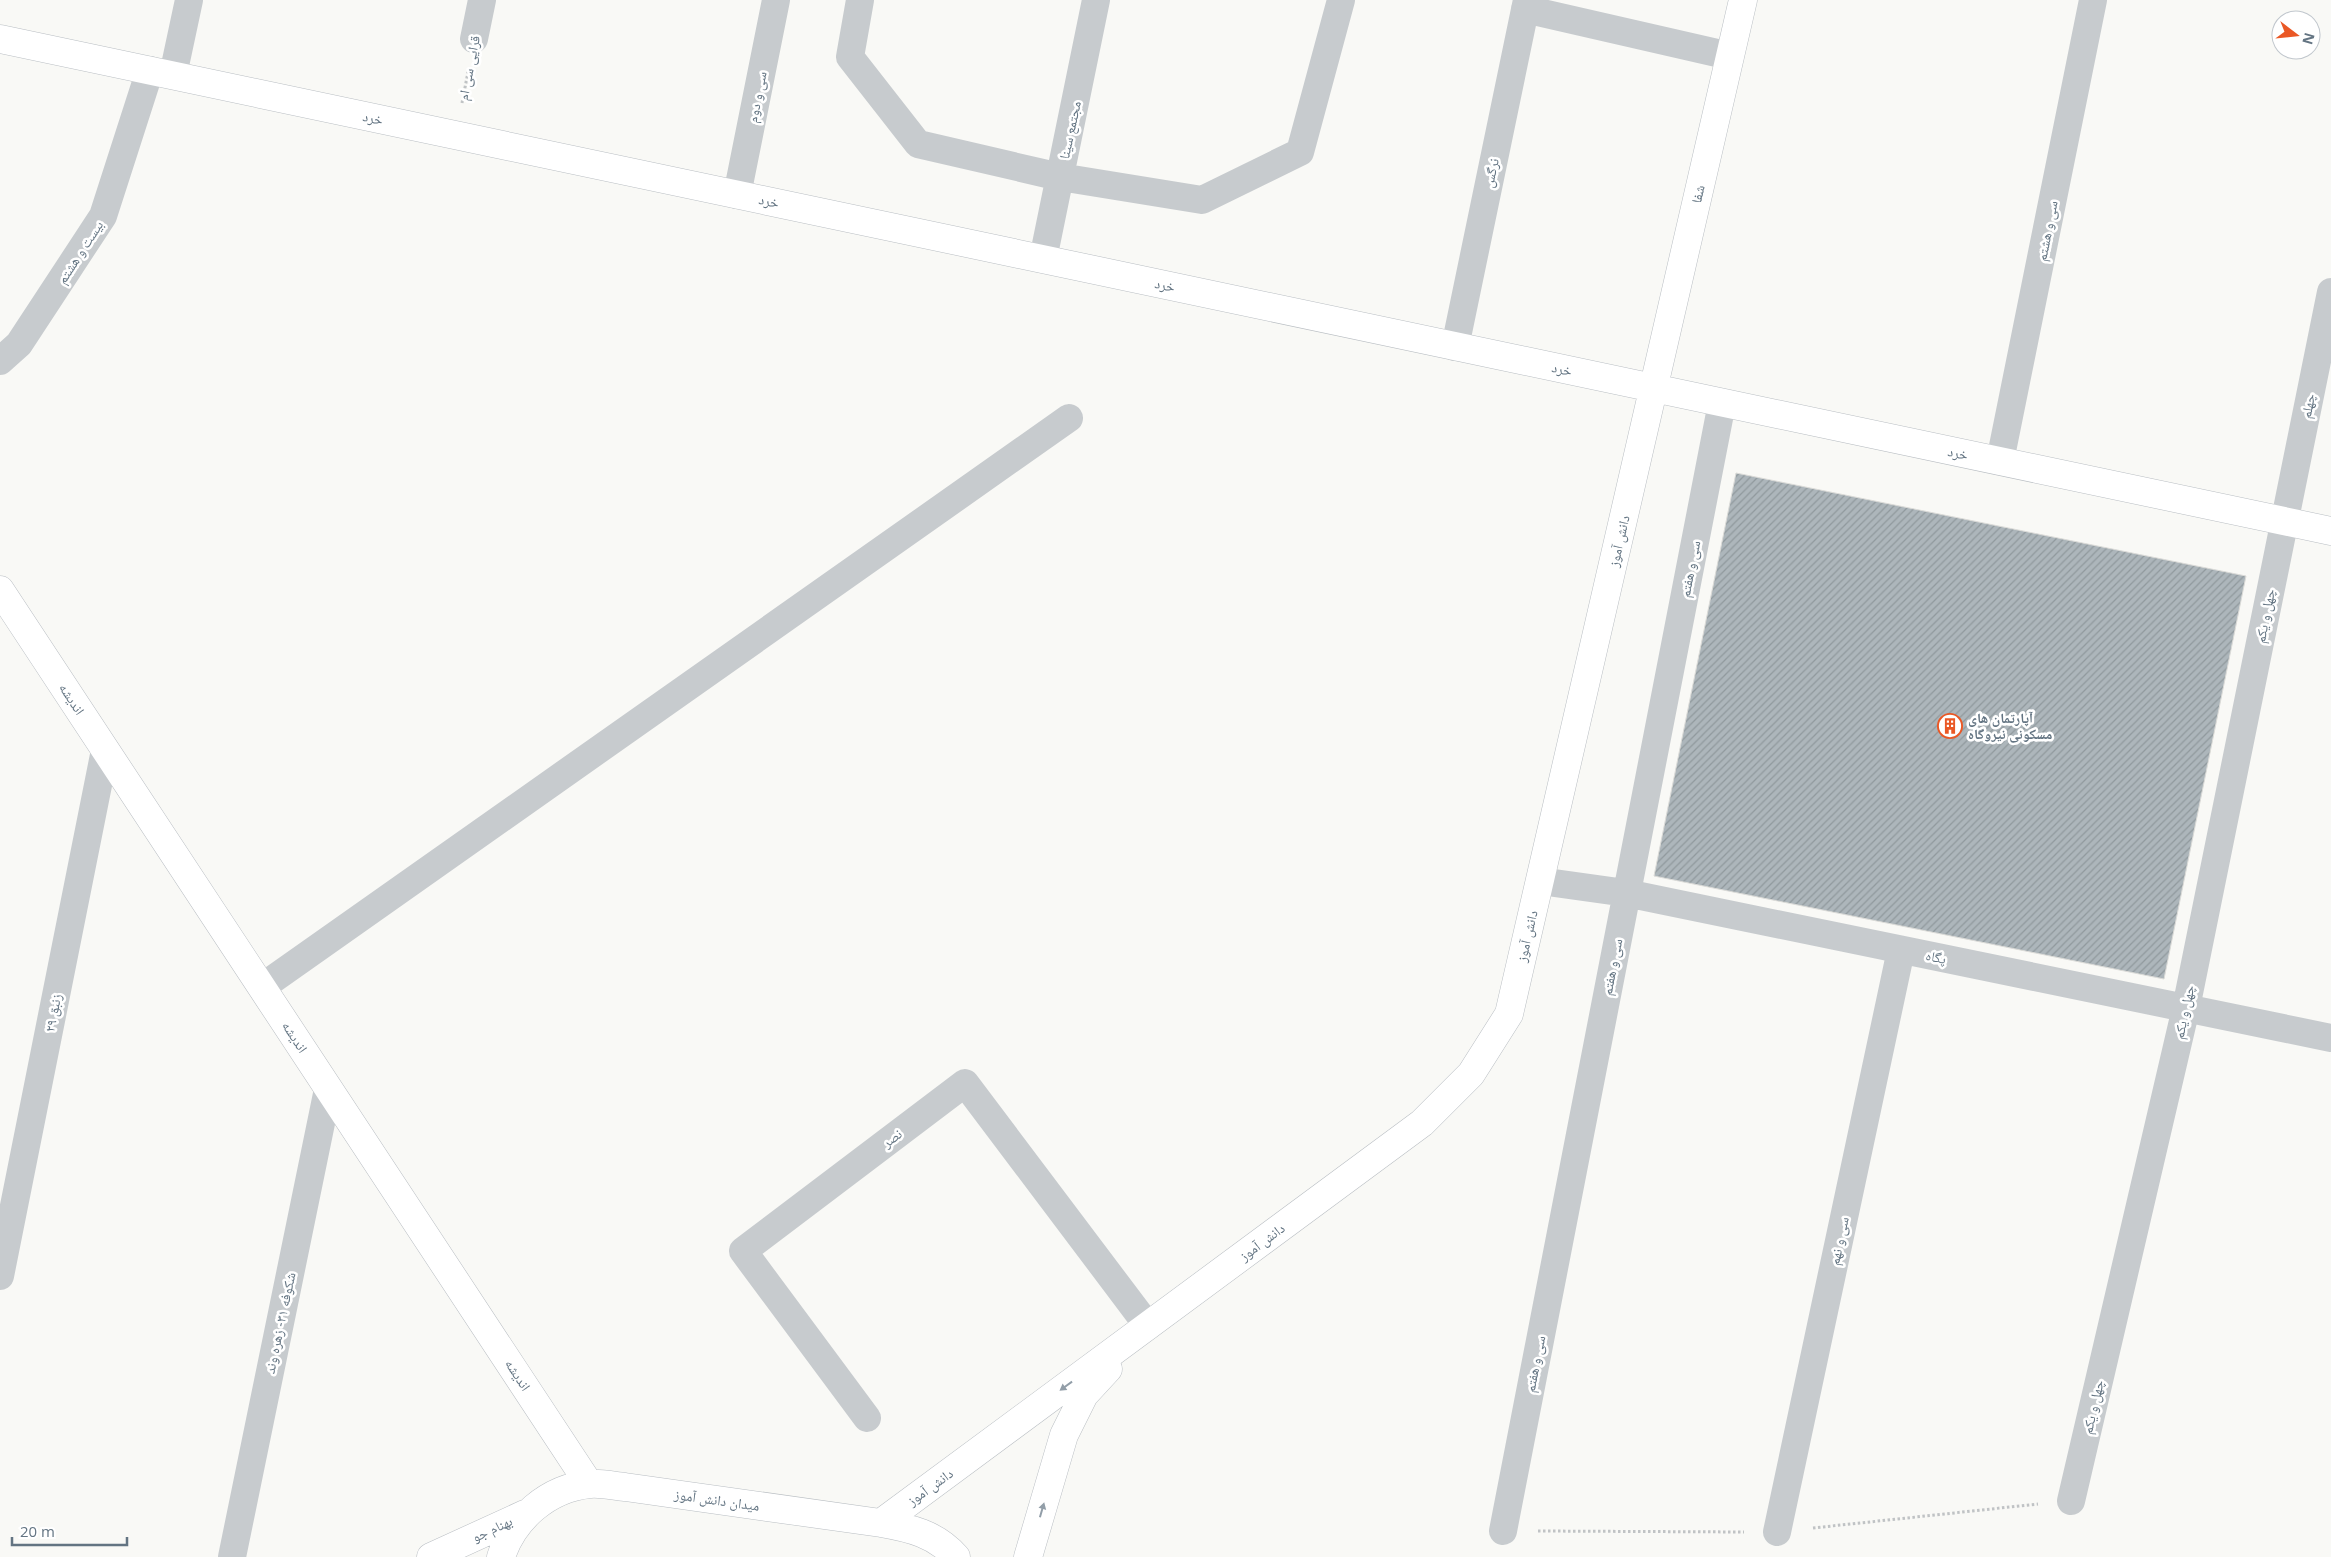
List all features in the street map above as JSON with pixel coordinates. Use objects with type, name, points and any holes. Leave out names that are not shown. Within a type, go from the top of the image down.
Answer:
[{"type":"street","name":"بیست و هشتم","points":[[0,361],[19,344],[103,216],[162,73],[189,0]]},
{"type":"street","name":"قرایی سی ام","points":[[474,39],[482,0]]},
{"type":"street","name":"سی و دوم","points":[[737,194],[776,0]]},
{"type":"street","points":[[860,0],[850,57],[918,144],[1060,177],[1202,200],[1300,152],[1341,0]]},
{"type":"street","name":"مجتمع سینا","points":[[1043,260],[1096,0]]},
{"type":"street","name":"شفا","points":[[1654,388],[1742,0]]},
{"type":"street","name":"سی و هشتم","points":[[2000,461],[2093,0]]},
{"type":"street","points":[[1526,4],[1730,56]]},
{"type":"street","name":"نرگس","points":[[1455,347],[1526,4]]},
{"type":"street","name":"خرد","points":[[0,39],[2331,531]]},
{"type":"street","name":"چهلم","points":[[2284,521],[2331,292]]},
{"type":"street","name":"دانش آموز","points":[[881,1523],[1422,1123],[1471,1074],[1509,1014],[1654,388]]},
{"type":"street","name":"سی و هفتم","points":[[1503,1531],[1722,402]]},
{"type":"street","points":[[262,987],[1069,418]]},
{"type":"street","name":"چهل و یکم","points":[[2071,1501],[2186,1008],[2284,521]]},
{"type":"street","name":"اندیشه","points":[[0,590],[589,1484]]},
{"type":"street","name":"زنبق ۲۹","points":[[0,1276],[105,750]]},
{"type":"street","name":"پگاه","points":[[1540,880],[1626,893],[2331,1038]]},
{"type":"street","name":"سی و نهم","points":[[1777,1532],[1901,950]]},
{"type":"street","name":"نصر","points":[[867,1418],[743,1251],[965,1083],[1148,1326]]},
{"type":"street","name":"شکوفه ۳۱- زهره وند","points":[[232,1557],[328,1089]]},
{"type":"street","name":"دانش آموز","points":[[1028,1557],[1064,1435],[1084,1395],[1148,1326]]},
{"type":"street","name":"میدان دانش آموز","points":[[500,1557],[506,1541],[526,1513],[556,1493],[589,1484],[625,1487],[881,1523],[917,1530],[948,1548],[956,1557]]},
{"type":"street","name":"بهنام جو","points":[[431,1557],[526,1513]]},
{"type":"path","name":"قرایی سی ام","points":[[455,135],[474,39]]},
{"type":"building","name":"آپارتمان های مسکونی نیروگاه","points":[[1736,473],[2246,576],[2164,979],[1654,876]]},
{"type":"place","name":"آپارتمان های مسکونی نیروگاه","points":[[1950,726]]}]
